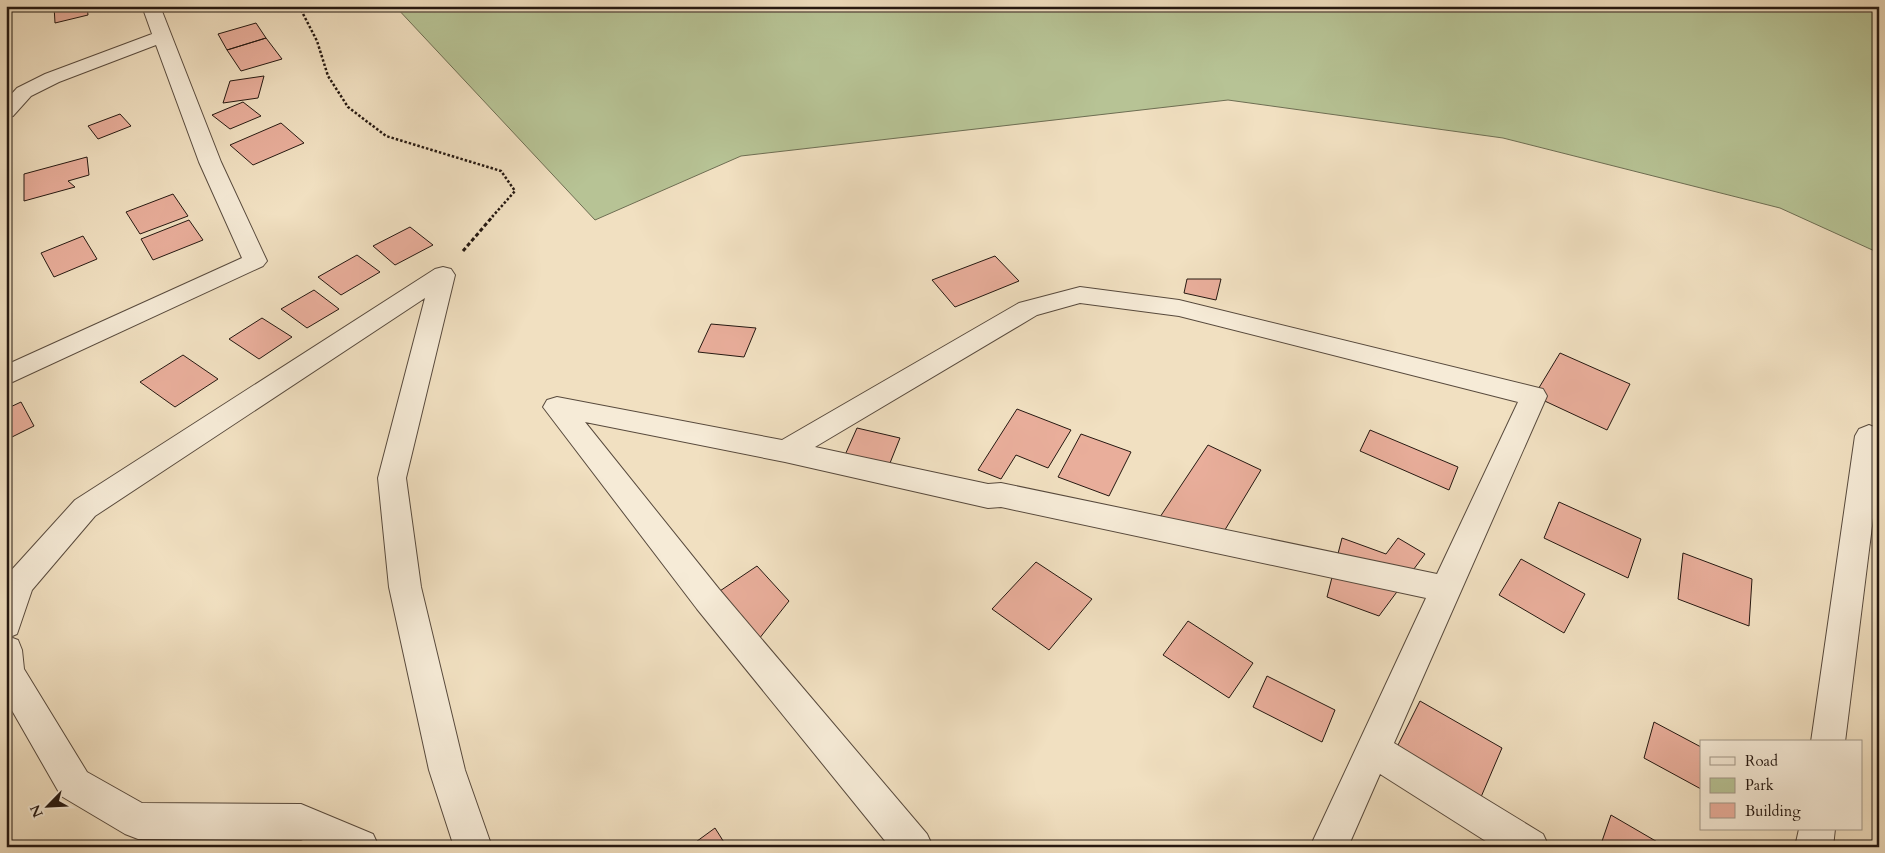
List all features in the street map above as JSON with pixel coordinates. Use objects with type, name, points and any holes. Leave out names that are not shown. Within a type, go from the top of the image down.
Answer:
[{"type":"street","points":[[6,376],[255,261],[210,162],[151,6]]},
{"type":"street","points":[[6,112],[24,92],[52,78],[163,36]]},
{"type":"street","points":[[6,624],[12,586],[85,508],[443,275]]},
{"type":"street","points":[[443,275],[392,478],[405,587],[447,770],[473,847]]},
{"type":"street","points":[[785,451],[1028,308],[1080,295],[1179,308],[1534,396],[1329,847]]},
{"type":"street","points":[[914,847],[708,599],[558,408],[785,451],[988,496],[1001,495],[1446,589]]},
{"type":"street","points":[[1828,740],[1869,436]]},
{"type":"street","points":[[6,650],[8,672],[74,784],[138,821],[301,822],[360,847]]},
{"type":"street","points":[[1373,750],[1530,847]]},
{"type":"street","points":[[1814,847],[1817,830]]},
{"type":"path","points":[[299,6],[317,41],[328,76],[348,107],[386,136],[501,171],[514,191],[443,275]]},
{"type":"green space","points":[[395,6],[1879,6],[1879,253],[1780,208],[1503,138],[1228,100],[741,156],[595,220]]},
{"type":"building","points":[[54,6],[87,6],[88,15],[55,23]]},
{"type":"building","points":[[256,23],[266,38],[227,50],[218,34]]},
{"type":"building","points":[[266,38],[282,59],[241,71],[227,50]]},
{"type":"building","points":[[264,76],[258,98],[223,103],[230,81]]},
{"type":"building","points":[[243,102],[261,116],[230,129],[212,115]]},
{"type":"building","points":[[120,114],[131,126],[98,139],[88,126]]},
{"type":"building","points":[[281,123],[304,143],[253,165],[230,145]]},
{"type":"building","points":[[87,157],[89,175],[68,181],[75,187],[24,201],[24,174]]},
{"type":"building","points":[[173,194],[188,216],[140,234],[126,212]]},
{"type":"building","points":[[189,220],[203,240],[153,260],[141,239]]},
{"type":"building","points":[[410,227],[433,245],[395,265],[373,246]]},
{"type":"building","points":[[83,236],[97,259],[54,277],[41,253]]},
{"type":"building","points":[[357,255],[380,272],[341,295],[318,277]]},
{"type":"building","points":[[995,256],[1019,281],[955,307],[932,280]]},
{"type":"building","points":[[1187,279],[1221,279],[1216,300],[1184,293]]},
{"type":"building","points":[[314,290],[339,309],[307,328],[281,309]]},
{"type":"building","points":[[262,318],[292,337],[259,359],[229,339]]},
{"type":"building","points":[[711,324],[756,328],[744,357],[698,352]]},
{"type":"building","points":[[1560,353],[1630,384],[1607,430],[1534,396]]},
{"type":"building","points":[[183,355],[218,379],[175,407],[140,382]]},
{"type":"building","points":[[21,402],[34,426],[6,440],[6,409]]},
{"type":"building","points":[[1017,409],[1071,430],[1048,468],[1016,455],[1001,479],[978,470]]},
{"type":"building","points":[[857,428],[900,438],[882,483],[837,473]]},
{"type":"building","points":[[1370,430],[1458,467],[1449,490],[1360,451]]},
{"type":"building","points":[[1081,434],[1131,452],[1109,496],[1058,477]]},
{"type":"building","points":[[1208,445],[1261,470],[1214,548],[1158,520]]},
{"type":"building","points":[[1559,502],[1641,539],[1628,578],[1544,538]]},
{"type":"building","points":[[1342,538],[1386,554],[1398,538],[1425,554],[1379,616],[1327,597]]},
{"type":"building","points":[[1683,553],[1752,579],[1749,626],[1678,599]]},
{"type":"building","points":[[1521,559],[1585,594],[1564,633],[1499,595]]},
{"type":"building","points":[[1036,562],[1092,599],[1049,650],[992,609]]},
{"type":"building","points":[[757,566],[789,601],[751,649],[708,599]]},
{"type":"building","points":[[1188,621],[1253,663],[1229,698],[1163,655]]},
{"type":"building","points":[[1267,676],[1335,710],[1322,742],[1253,707]]},
{"type":"building","points":[[1420,701],[1502,748],[1481,797],[1397,747]]},
{"type":"building","points":[[1654,722],[1700,746],[1700,788],[1644,758]]},
{"type":"building","points":[[1611,815],[1666,847],[1600,847]]},
{"type":"building","points":[[715,828],[727,847],[689,847]]}]
